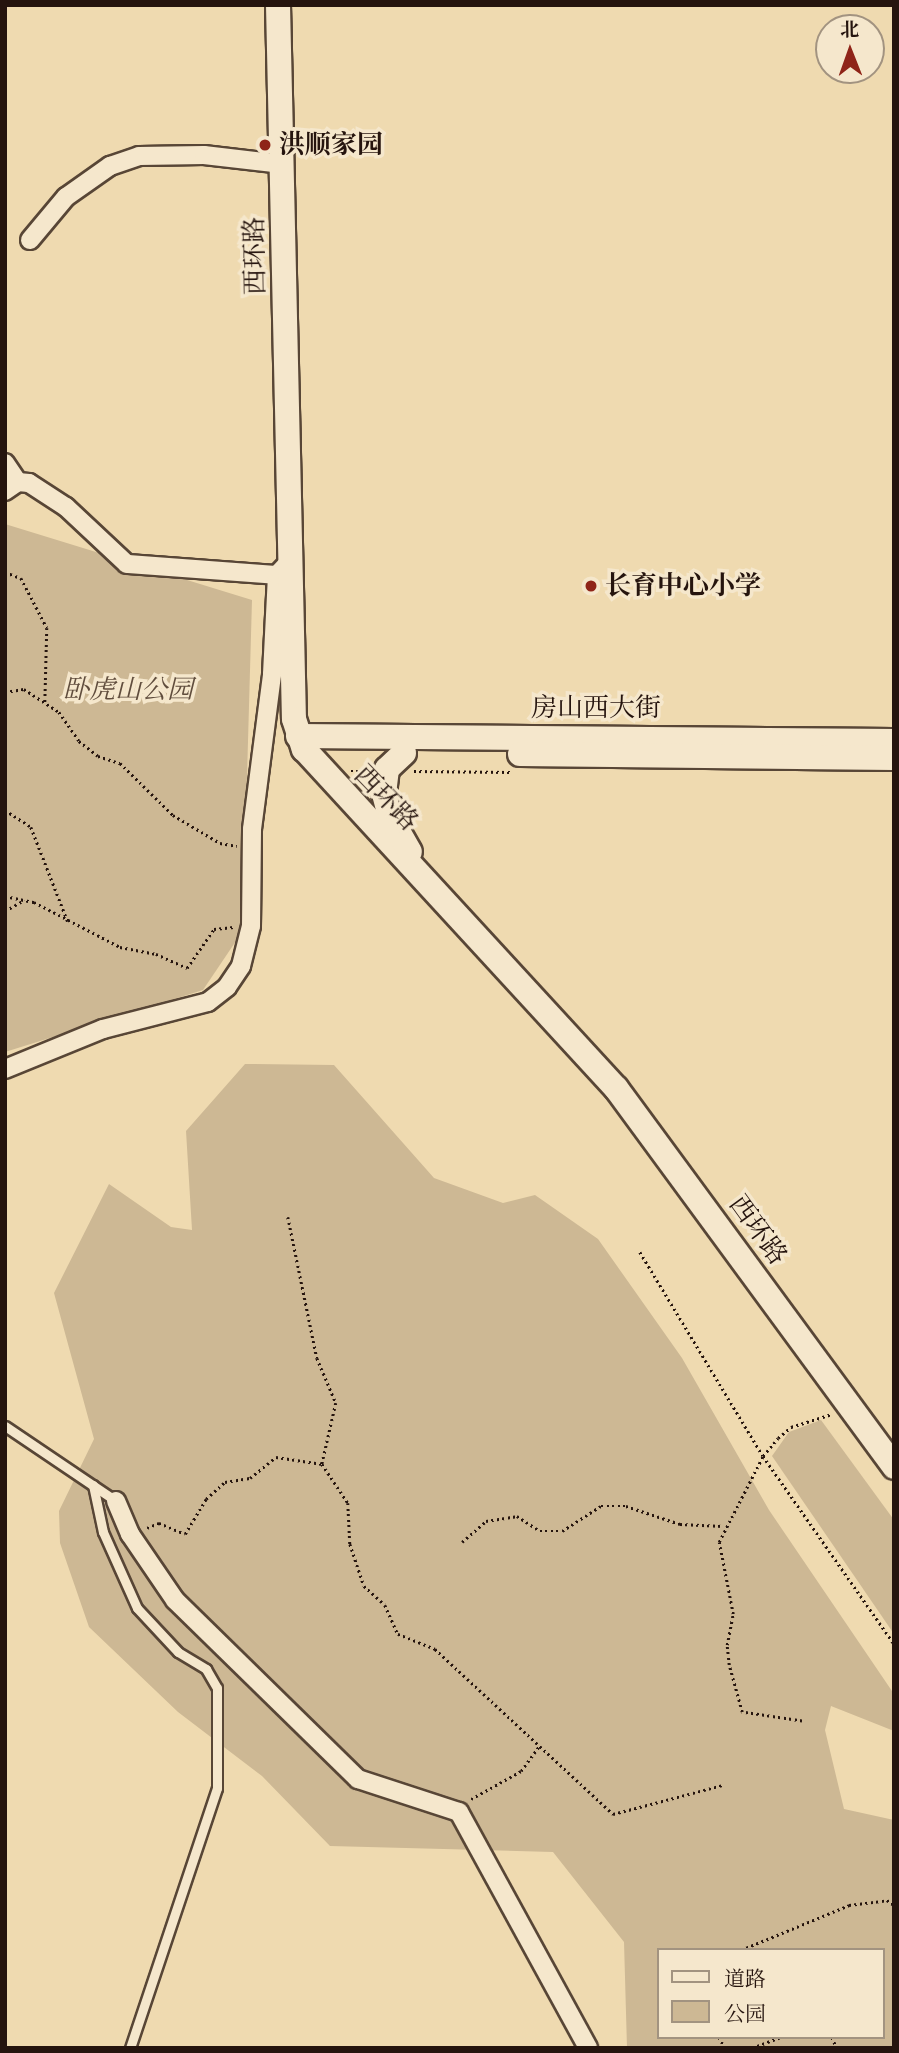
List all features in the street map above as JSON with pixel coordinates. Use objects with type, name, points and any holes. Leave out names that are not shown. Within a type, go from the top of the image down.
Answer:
[{"type":"main road","name":"西环路","points":[[278,5],[282,163],[284,567],[308,744],[617,1088],[894,1467]]},
{"type":"main road","name":"西环路","points":[[289,5],[308,744],[619,1078],[894,1451]]},
{"type":"main road","name":"房山西大街","points":[[308,744],[894,741]]},
{"type":"main road","name":"房山西大街","points":[[308,744],[404,753],[894,758]]},
{"type":"main road","points":[[404,753],[387,769],[384,794],[390,817],[410,852]]},
{"type":"street","points":[[30,240],[66,197],[110,166],[139,156],[204,155],[282,163]]},
{"type":"street","points":[[5,463],[12,486],[66,507],[127,564],[284,567],[251,849],[251,926],[241,966],[227,987],[208,1002],[103,1029],[5,1069]]},
{"type":"street","points":[[116,1502],[131,1534],[175,1600],[358,1779],[459,1812],[588,2048]]},
{"type":"lane","points":[[5,1426],[116,1502]]},
{"type":"lane","points":[[93,1485],[103,1532],[137,1608],[178,1652],[206,1669],[217,1688],[217,1788],[130,2048]]},
{"type":"path","points":[[5,572],[21,578],[47,628],[45,703]]},
{"type":"path","points":[[5,692],[24,689],[59,712],[79,741],[98,756],[120,763],[173,815],[220,843],[251,849]]},
{"type":"path","points":[[5,810],[31,827],[68,922]]},
{"type":"path","points":[[5,896],[24,900],[120,947],[156,954],[187,968],[214,929],[251,926]]},
{"type":"path","points":[[5,911],[24,900]]},
{"type":"path","points":[[288,1217],[317,1358],[335,1403],[322,1464],[348,1503],[350,1544],[364,1586],[385,1605],[398,1634],[435,1648],[613,1814],[723,1785]]},
{"type":"path","points":[[640,1252],[762,1456],[894,1644]]},
{"type":"path","points":[[802,1721],[743,1712],[727,1646],[733,1614],[719,1542],[723,1526],[762,1456],[791,1427],[853,1410]]},
{"type":"path","points":[[131,1534],[159,1523],[185,1534],[206,1499],[225,1482],[250,1478],[276,1457],[322,1464]]},
{"type":"path","points":[[462,1542],[486,1521],[517,1516],[540,1531],[562,1531],[601,1506],[626,1506],[680,1524],[723,1526]]},
{"type":"path","points":[[452,1810],[522,1772],[540,1745]]},
{"type":"path","points":[[746,1948],[849,1905],[887,1900],[894,1905]]},
{"type":"path","points":[[752,2048],[775,2039]]},
{"type":"green space","name":"卧虎山公园","points":[[5,524],[252,600],[243,918],[236,941],[203,990],[5,1052]]},
{"type":"green space","points":[[245,1064],[334,1065],[434,1178],[503,1203],[535,1195],[598,1239],[682,1358],[769,1510],[894,1694],[894,1731],[831,1706],[825,1730],[844,1809],[894,1820],[894,2048],[627,2048],[624,1942],[553,1852],[330,1846],[262,1776],[178,1712],[89,1627],[60,1543],[59,1511],[94,1439],[54,1293],[109,1184],[171,1227],[192,1230],[186,1131]]},
{"type":"green space","points":[[821,1420],[894,1520],[894,1634],[772,1456],[789,1432]]},
{"type":"place","name":"洪顺家园","points":[[265,145]]},
{"type":"place","name":"长育中心小学","points":[[591,586]]}]
